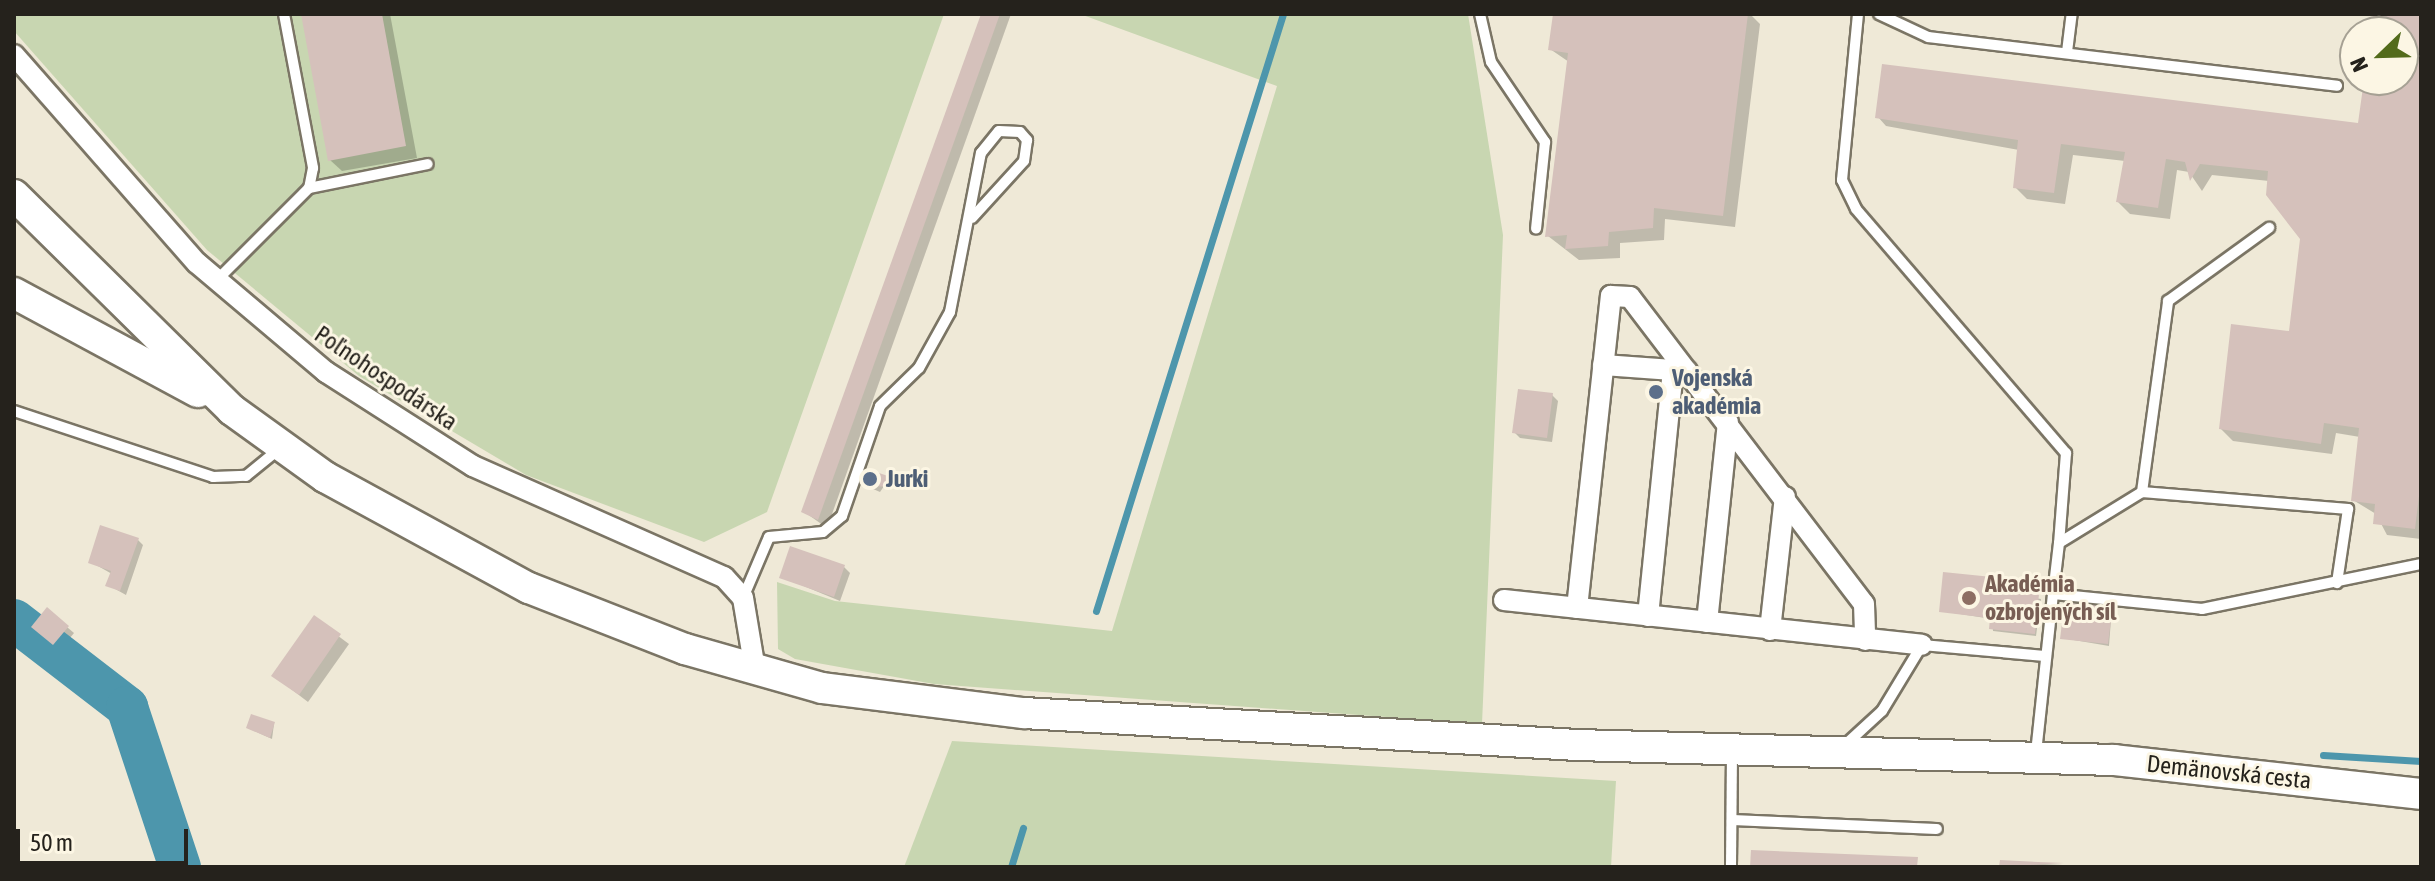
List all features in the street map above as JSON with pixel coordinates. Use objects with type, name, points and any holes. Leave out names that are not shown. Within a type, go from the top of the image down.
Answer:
[{"type":"main road","points":[[14,195],[232,410]]},
{"type":"main road","points":[[14,293],[232,410]]},
{"type":"main road","name":"Demänovská cesta","points":[[232,410],[281,447],[482,567],[621,625],[755,670],[888,699],[1024,713],[1732,750],[2035,757],[2421,794]]},
{"type":"street","name":"Poľnohospodárska","points":[[14,55],[216,281],[326,372],[430,441],[569,513],[689,557],[743,598]]},
{"type":"street","points":[[1577,608],[1611,296],[1630,297],[1680,371],[1728,422],[1864,604],[1865,640]]},
{"type":"street","points":[[1603,365],[1680,371]]},
{"type":"street","points":[[1648,616],[1680,371]]},
{"type":"street","points":[[1707,622],[1728,422]]},
{"type":"street","points":[[1770,630],[1785,497]]},
{"type":"street","points":[[743,598],[755,670]]},
{"type":"street","points":[[1504,600],[1922,645]]},
{"type":"lane","points":[[284,14],[313,168],[309,188]]},
{"type":"lane","points":[[1480,14],[1491,62],[1545,142],[1536,229]]},
{"type":"lane","points":[[1858,14],[1842,180],[1856,209],[2066,453],[2035,757]]},
{"type":"lane","points":[[1879,14],[1928,37],[2337,86]]},
{"type":"lane","points":[[2067,52],[2072,14]]},
{"type":"lane","points":[[743,598],[769,537],[823,532],[842,516],[880,406],[937,340],[972,218],[981,153],[999,131],[1020,132],[1027,140],[1024,161],[972,218]]},
{"type":"lane","points":[[216,281],[309,188],[428,164]]},
{"type":"lane","points":[[2142,492],[2168,301],[2269,228]]},
{"type":"lane","points":[[14,411],[213,477],[246,476],[281,447]]},
{"type":"lane","points":[[2059,543],[2142,492],[2348,509],[2337,583]]},
{"type":"lane","points":[[2053,594],[2202,609],[2421,564]]},
{"type":"lane","points":[[1838,752],[1882,711],[1922,645],[2045,656]]},
{"type":"lane","points":[[1731,867],[1732,750]]},
{"type":"lane","points":[[1732,820],[1937,829]]},
{"type":"green space","points":[[14,14],[944,14],[767,512],[704,542],[526,475],[359,376],[207,250],[14,31]]},
{"type":"green space","points":[[1080,14],[1468,14],[1503,235],[1482,724],[934,684],[795,659],[778,649],[777,582],[835,601],[1112,631],[1277,86]]},
{"type":"green space","points":[[952,741],[1616,781],[1611,867],[904,867]]},
{"type":"building","points":[[301,14],[382,14],[406,146],[328,161]]},
{"type":"building","points":[[981,14],[1000,14],[818,520],[801,512]]},
{"type":"building","points":[[1553,14],[1748,14],[1723,216],[1654,208],[1653,228],[1609,232],[1608,246],[1565,249],[1567,235],[1545,237],[1568,53],[1548,50]]},
{"type":"building","points":[[2421,14],[2421,480],[2415,529],[2373,524],[2375,504],[2351,501],[2359,428],[2324,423],[2321,444],[2219,429],[2231,324],[2289,331],[2300,239],[2266,195],[2268,171],[2200,164],[2190,181],[2185,162],[2166,159],[2158,208],[2116,202],[2125,152],[2061,144],[2054,193],[2013,188],[2018,140],[1875,118],[1882,64],[2358,123],[2362,96],[2419,96],[2419,16],[2373,16]]},
{"type":"building","points":[[1518,389],[1553,393],[1547,438],[1512,433]]},
{"type":"building","points":[[867,469],[891,477],[887,487],[862,485]]},
{"type":"building","points":[[100,525],[139,538],[120,591],[105,586],[111,571],[88,563]]},
{"type":"building","points":[[790,546],[845,565],[834,597],[779,578]]},
{"type":"building","points":[[1943,572],[1992,577],[1991,589],[2039,594],[2035,634],[1989,629],[1990,618],[1939,612]]},
{"type":"building","points":[[2065,598],[2113,604],[2108,644],[2060,639]]},
{"type":"building","points":[[47,607],[69,626],[53,645],[31,627]]},
{"type":"building","points":[[314,615],[341,634],[299,695],[271,676]]},
{"type":"building","points":[[251,714],[275,722],[270,738],[246,728]]},
{"type":"building","points":[[1751,850],[1918,857],[1917,867],[1750,867]]},
{"type":"building","points":[[2000,860],[2038,862],[2064,863],[1999,867]]},
{"type":"waterway","points":[[1096,611],[1283,14]]},
{"type":"waterway","points":[[14,620],[127,707],[180,867]]},
{"type":"waterway","points":[[2323,755],[2421,761]]},
{"type":"waterway","points":[[1011,867],[1023,828]]},
{"type":"place","name":"Vojenská akadémia","points":[[1656,392]]},
{"type":"place","name":"Jurki","points":[[870,479]]},
{"type":"place","name":"Akadémia ozbrojených síl","points":[[1969,598]]}]
